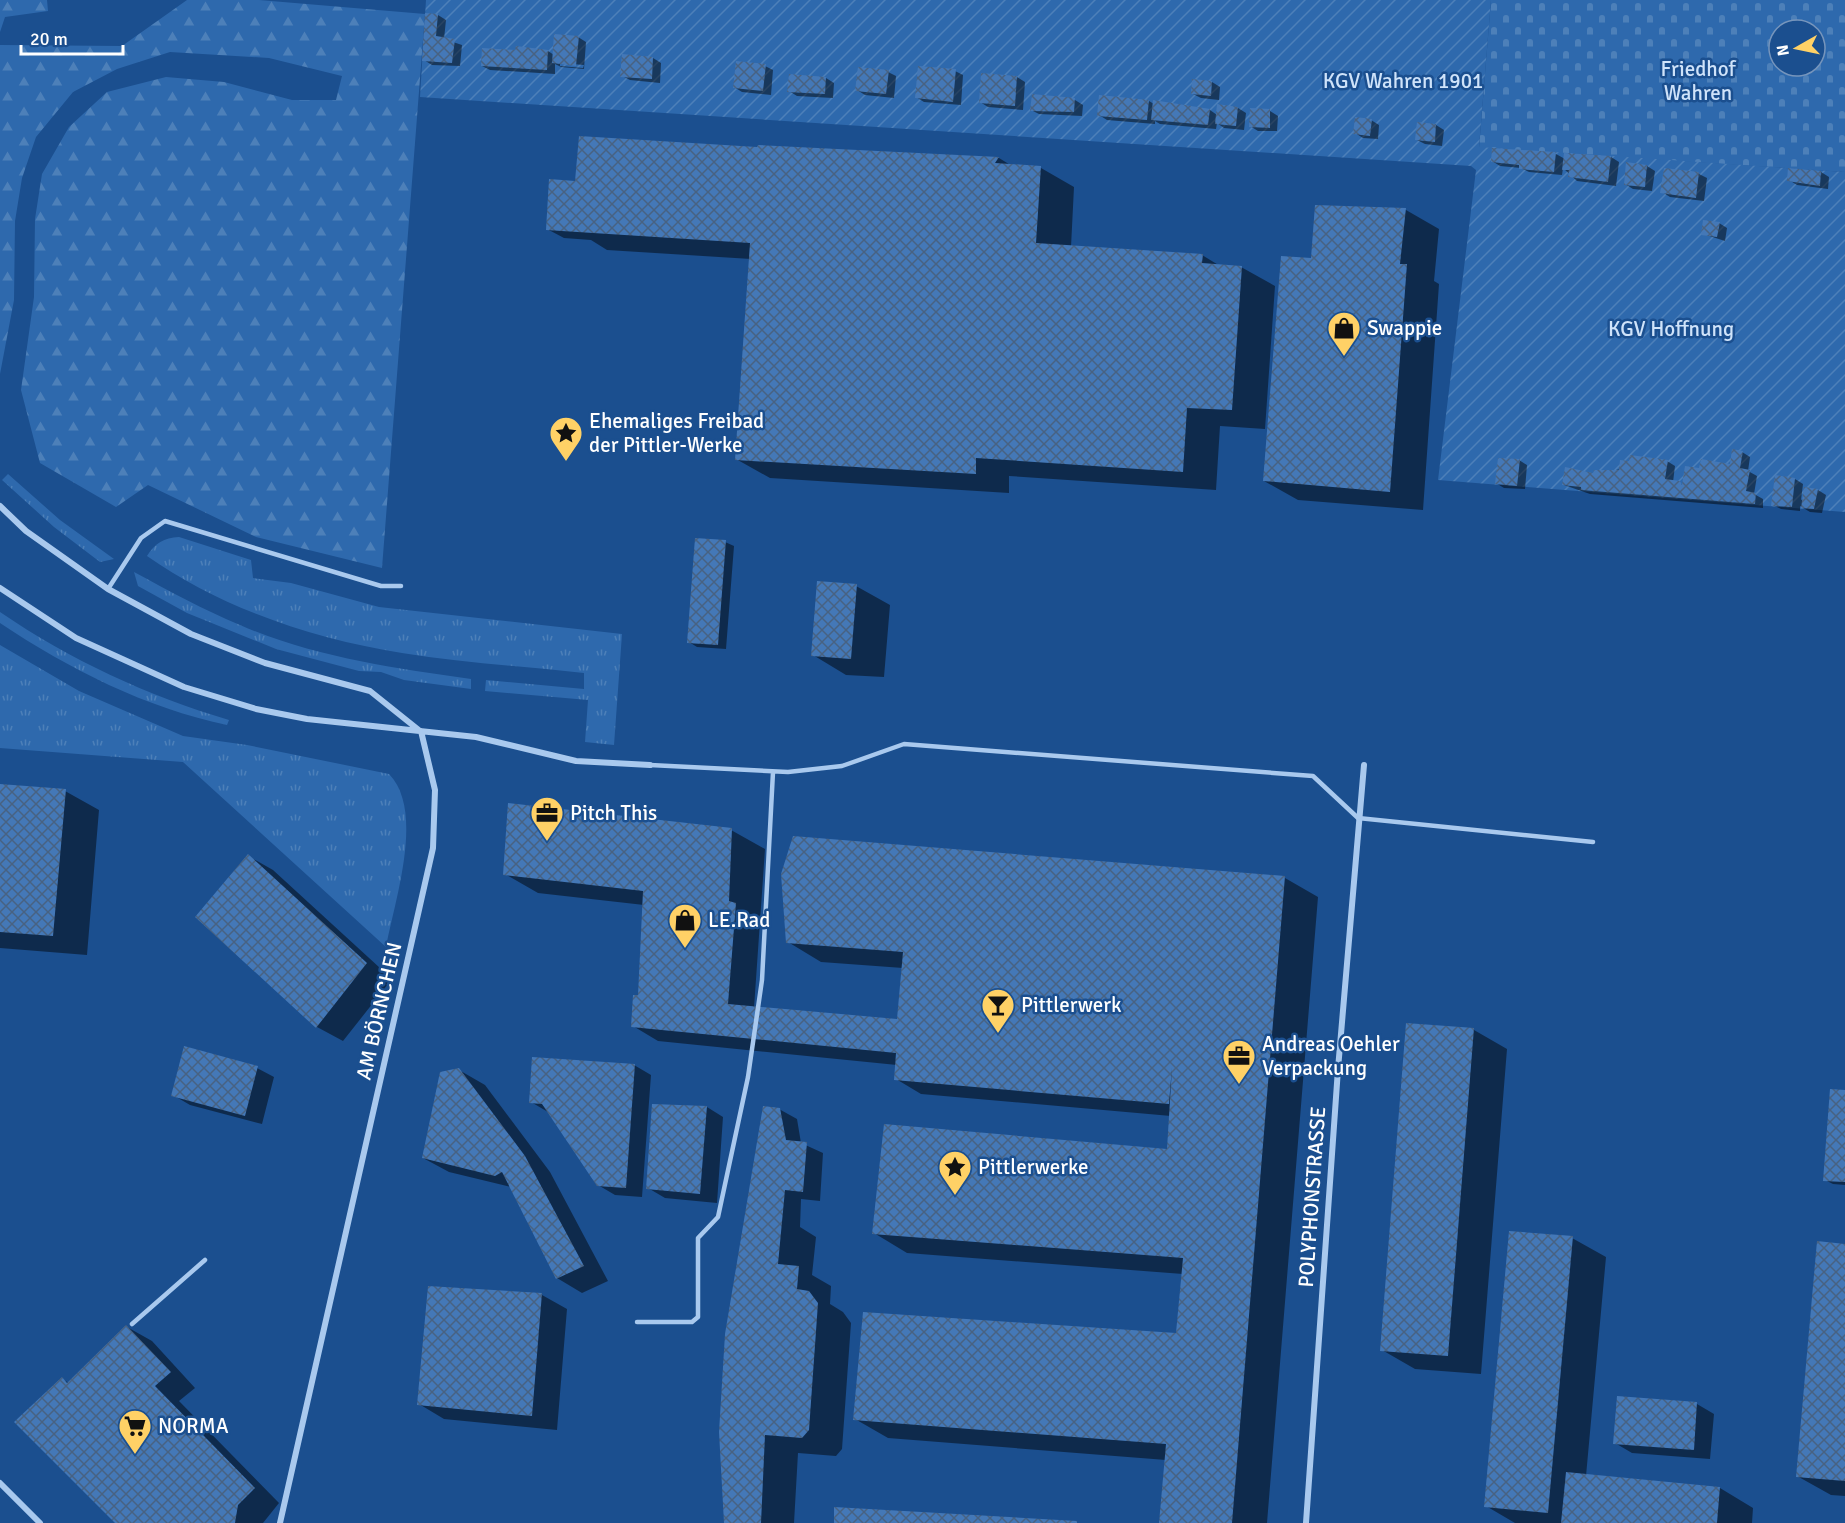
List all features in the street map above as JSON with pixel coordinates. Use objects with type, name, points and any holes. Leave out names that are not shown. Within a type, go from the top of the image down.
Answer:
[{"type":"street","points":[[0,506],[26,531],[108,590],[191,634],[244,654],[370,691],[421,731]]},
{"type":"street","points":[[0,588],[76,638],[184,687],[256,709],[307,719],[476,737],[576,761],[650,765]]},
{"type":"street","name":"AM BÖRNCHEN","points":[[280,1523],[433,848],[435,790],[421,731]]},
{"type":"street","name":"POLYPHONSTRASSE","points":[[1306,1523],[1358,818],[1364,765]]},
{"type":"street","points":[[0,1483],[40,1523]]},
{"type":"lane","points":[[108,590],[141,538],[165,521],[381,586],[401,586]]},
{"type":"lane","points":[[650,765],[773,772],[842,766],[904,744],[1290,774],[1313,776],[1358,818],[1593,842]]},
{"type":"lane","points":[[637,1322],[692,1322],[698,1317],[698,1238],[718,1217],[748,1077],[762,980],[773,772]]},
{"type":"lane","points":[[132,1324],[205,1260]]},
{"type":"green space","points":[[0,0],[47,0],[48,11],[5,17],[0,32]]},
{"type":"green space","points":[[187,0],[259,0],[425,14],[382,568],[256,537],[148,485],[116,507],[40,463],[21,390],[34,297],[35,219],[42,174],[69,127],[107,92],[166,77],[224,82],[292,100],[336,100],[342,76],[269,58],[170,52],[117,69],[73,92],[36,137],[22,178],[15,221],[14,300],[0,374],[0,45],[122,46]]},
{"type":"green space","points":[[426,0],[1491,0],[1479,147],[1845,172],[1845,512],[1438,480],[1476,170],[1471,166],[420,97]]},
{"type":"green space","name":"Friedhof Wahren","points":[[1491,0],[1845,0],[1845,172],[1479,148]]},
{"type":"green space","points":[[8,474],[60,520],[114,559],[100,562],[54,527],[2,480]]},
{"type":"green space","points":[[179,537],[251,560],[253,578],[291,583],[379,607],[622,634],[614,745],[585,742],[588,700],[485,691],[486,680],[584,689],[584,673],[402,653],[335,639],[269,619],[206,591],[147,556],[160,542]]},
{"type":"green space","points":[[134,572],[213,613],[268,636],[354,660],[471,679],[471,689],[404,680],[381,672],[359,671],[276,649],[187,613],[138,586]]},
{"type":"green space","points":[[0,612],[54,646],[110,675],[169,700],[229,720],[227,725],[167,708],[109,685],[53,656],[0,623]]},
{"type":"green space","points":[[0,645],[79,691],[183,736],[247,745],[389,774],[400,790],[405,810],[406,832],[400,881],[386,947],[183,762],[0,748]]},
{"type":"building","points":[[425,13],[438,14],[436,36],[455,39],[452,63],[422,61]]},
{"type":"building","points":[[554,34],[579,36],[576,66],[552,63]]},
{"type":"building","points":[[516,46],[548,50],[547,70],[481,66],[482,48],[515,50]]},
{"type":"building","points":[[622,54],[653,57],[652,79],[620,77]]},
{"type":"building","points":[[736,61],[766,64],[763,91],[733,88]]},
{"type":"building","points":[[918,66],[956,69],[953,102],[915,98]]},
{"type":"building","points":[[858,67],[889,70],[886,94],[855,91]]},
{"type":"building","points":[[981,73],[1017,76],[1015,106],[979,103]]},
{"type":"building","points":[[789,74],[826,77],[825,94],[787,92]]},
{"type":"building","points":[[1192,79],[1212,81],[1211,96],[1191,94]]},
{"type":"building","points":[[1032,94],[1075,98],[1074,112],[1030,111]]},
{"type":"building","points":[[1099,95],[1149,100],[1147,120],[1097,116]]},
{"type":"building","points":[[1153,100],[1210,109],[1208,125],[1151,120]]},
{"type":"building","points":[[1217,104],[1238,107],[1236,126],[1215,124]]},
{"type":"building","points":[[1250,108],[1270,109],[1270,128],[1249,127]]},
{"type":"building","points":[[1355,117],[1372,119],[1370,136],[1353,134]]},
{"type":"building","points":[[1417,122],[1436,124],[1435,142],[1415,140]]},
{"type":"building","points":[[579,136],[757,147],[758,145],[999,157],[995,163],[1041,166],[1036,243],[1203,254],[1202,263],[1242,266],[1232,410],[1187,408],[1183,472],[976,458],[976,474],[735,460],[750,243],[546,230],[549,179],[575,181]]},
{"type":"building","points":[[1492,148],[1556,152],[1554,172],[1519,169],[1519,165],[1491,162]]},
{"type":"building","points":[[1564,153],[1611,156],[1608,182],[1568,177],[1569,170],[1562,170]]},
{"type":"building","points":[[1626,162],[1647,165],[1645,187],[1624,185]]},
{"type":"building","points":[[1664,168],[1699,172],[1696,198],[1660,193]]},
{"type":"building","points":[[1788,168],[1821,171],[1820,186],[1787,181]]},
{"type":"building","points":[[1315,205],[1406,208],[1400,264],[1407,264],[1390,492],[1263,481],[1281,256],[1311,258]]},
{"type":"building","points":[[1703,220],[1720,222],[1717,237],[1701,235]]},
{"type":"building","points":[[1732,449],[1743,451],[1740,468],[1750,470],[1746,491],[1756,493],[1755,504],[1581,490],[1581,487],[1562,485],[1565,467],[1593,473],[1594,470],[1619,470],[1620,460],[1629,461],[1630,455],[1668,460],[1665,479],[1680,481],[1682,485],[1685,466],[1699,468],[1701,459],[1730,464]]},
{"type":"building","points":[[1498,458],[1520,459],[1517,486],[1495,484]]},
{"type":"building","points":[[1775,475],[1795,478],[1792,507],[1771,506]]},
{"type":"building","points":[[1804,487],[1818,489],[1814,509],[1801,508]]},
{"type":"building","points":[[695,538],[726,540],[718,645],[687,643]]},
{"type":"building","points":[[817,581],[857,584],[851,659],[811,656]]},
{"type":"building","points":[[0,784],[66,789],[53,936],[0,932]]},
{"type":"building","points":[[508,803],[732,828],[729,901],[736,903],[728,1004],[897,1019],[903,952],[786,943],[781,874],[793,836],[1285,876],[1232,1523],[1159,1523],[1166,1444],[853,1420],[863,1312],[1176,1333],[1183,1258],[872,1234],[884,1124],[1167,1149],[1172,1067],[1169,1104],[894,1080],[896,1053],[631,1027],[633,995],[638,995],[643,891],[503,875]]},
{"type":"building","points":[[248,854],[367,963],[316,1028],[195,917]]},
{"type":"building","points":[[1406,1023],[1474,1028],[1448,1356],[1380,1351]]},
{"type":"building","points":[[184,1046],[258,1066],[245,1116],[171,1096]]},
{"type":"building","points":[[532,1057],[635,1064],[626,1188],[597,1186],[542,1104],[529,1103]]},
{"type":"building","points":[[459,1068],[525,1156],[584,1266],[556,1279],[502,1172],[495,1176],[422,1158],[440,1072]]},
{"type":"building","points":[[1830,1089],[1845,1090],[1845,1182],[1823,1181]]},
{"type":"building","points":[[652,1104],[707,1106],[700,1194],[646,1189]]},
{"type":"building","points":[[763,1106],[780,1108],[786,1140],[807,1142],[803,1192],[785,1190],[778,1264],[799,1266],[797,1289],[809,1291],[818,1303],[809,1430],[802,1438],[765,1435],[761,1523],[724,1523],[719,1432],[725,1334]]},
{"type":"building","points":[[1509,1231],[1573,1236],[1548,1513],[1484,1507]]},
{"type":"building","points":[[1817,1241],[1845,1244],[1845,1481],[1796,1477]]},
{"type":"building","points":[[428,1286],[542,1293],[532,1416],[417,1405]]},
{"type":"building","name":"NORMA","points":[[126,1325],[171,1372],[155,1386],[255,1488],[238,1505],[235,1523],[115,1523],[14,1422],[62,1377],[67,1383]]},
{"type":"building","points":[[1617,1396],[1697,1402],[1694,1450],[1613,1444]]},
{"type":"building","points":[[1566,1472],[1720,1487],[1717,1523],[1561,1523]]},
{"type":"building","points":[[834,1507],[1077,1521],[1077,1523],[834,1523]]},
{"type":"place","name":"Swappie","points":[[1344,357]]},
{"type":"place","name":"Ehemaliges Freibad der Pittler-Werke","points":[[566,462]]},
{"type":"place","name":"Pitch This","points":[[547,842]]},
{"type":"place","name":"LE.Rad","points":[[685,949]]},
{"type":"place","name":"Pittlerwerk","points":[[998,1034]]},
{"type":"place","name":"Andreas Oehler Verpackung","points":[[1239,1085]]},
{"type":"place","name":"Pittlerwerke","points":[[955,1196]]},
{"type":"place","name":"NORMA","points":[[135,1455]]},
{"type":"park label","name":"KGV Wahren 1901","points":[[1403,81]]},
{"type":"park label","name":"KGV Hoffnung","points":[[1671,329]]}]
